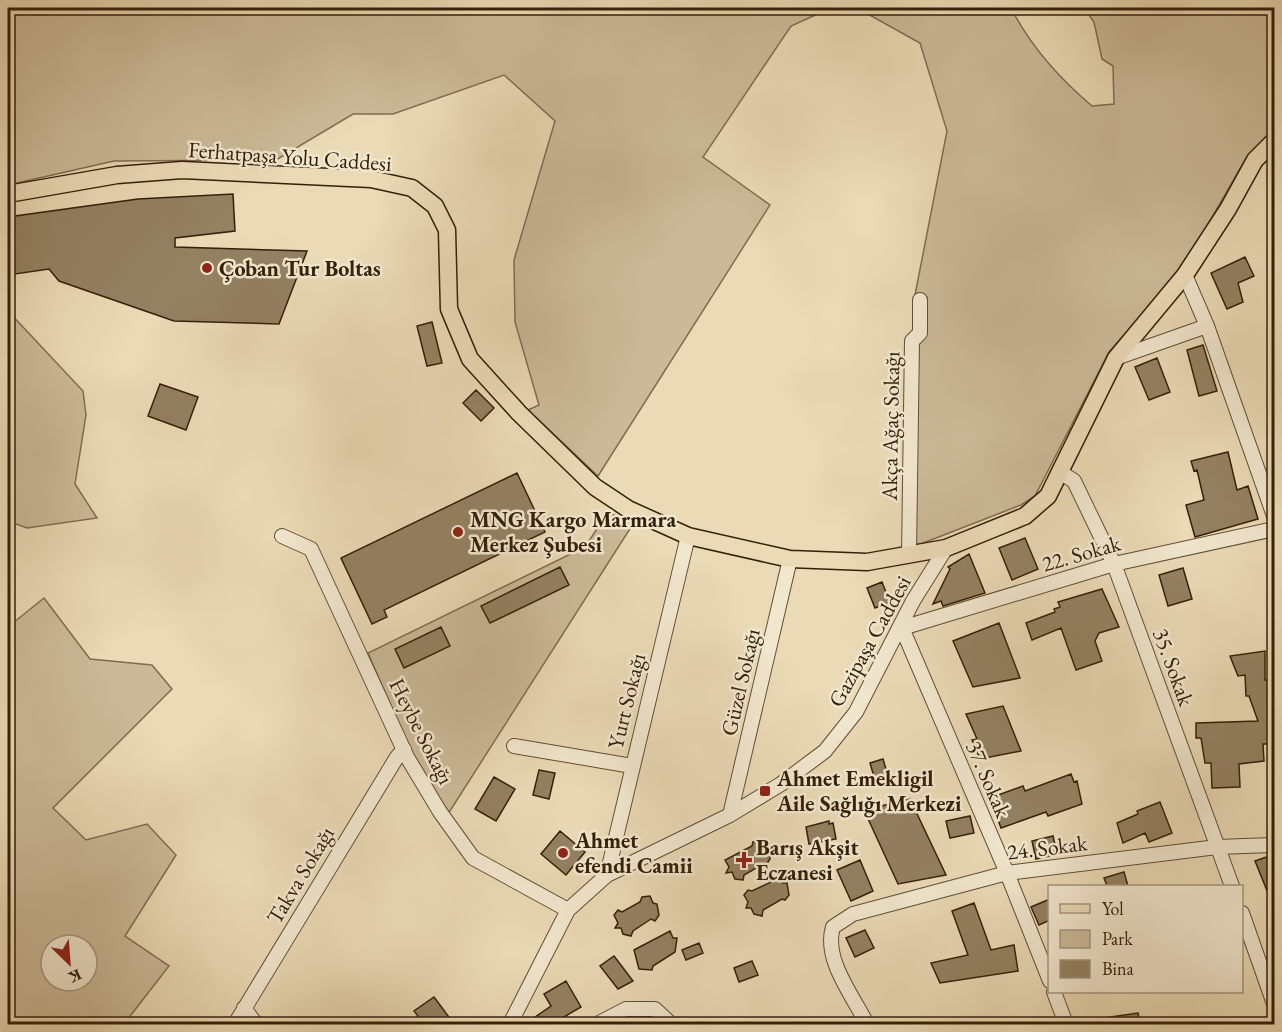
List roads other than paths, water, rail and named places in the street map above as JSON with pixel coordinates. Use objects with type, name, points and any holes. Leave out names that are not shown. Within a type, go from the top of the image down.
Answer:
[{"type":"main road","name":"Ferhatpaşa Yolu Caddesi","points":[[8,194],[117,175],[182,170],[370,179],[412,188],[435,206],[447,230],[449,309],[470,359],[519,413],[595,487],[628,509],[688,536],[790,559],[867,562],[946,548],[1025,516],[1048,496],[1116,358],[1185,275],[1228,209],[1255,160],[1275,141]]},
{"type":"street","points":[[1185,275],[1207,326],[1275,516]]},
{"type":"street","name":"Akça Ağaç Sokağı","points":[[909,555],[912,341],[920,333],[920,300]]},
{"type":"street","points":[[1116,358],[1207,326]]},
{"type":"street","name":"35. Sokak","points":[[1060,472],[1074,481],[1114,564],[1232,885]]},
{"type":"street","name":"22. Sokak","points":[[902,628],[1114,564],[1275,530]]},
{"type":"street","name":"Heybe Sokağı","points":[[282,536],[311,549],[404,749],[440,812],[473,858],[568,910]]},
{"type":"street","name":"Yurt Sokağı","points":[[607,875],[688,536]]},
{"type":"street","name":"Gazipaşa Caddesi","points":[[510,1024],[568,910],[607,875],[730,815],[781,784],[825,751],[856,712],[902,628],[913,601],[946,548]]},
{"type":"street","name":"Güzel Sokağı","points":[[730,815],[790,559]]},
{"type":"street","name":"37. Sokak","points":[[902,628],[1007,873],[1048,976]]},
{"type":"street","points":[[514,746],[632,766]]},
{"type":"street","name":"Takva Sokağı","points":[[235,1024],[404,749]]},
{"type":"street","name":"24. Sokak","points":[[867,1024],[831,951],[832,927],[853,914],[1007,873],[1218,847],[1275,845]]},
{"type":"street","points":[[1243,916],[1275,1004]]},
{"type":"street","points":[[1054,993],[1066,1024]]},
{"type":"street","points":[[244,1008],[256,1024]]},
{"type":"street","points":[[597,1024],[626,1009],[655,1010],[671,1024]]},
{"type":"place","name":"Çoban Tur Boltas","points":[[207,268]]},
{"type":"place","name":"MNG Kargo Marmara Merkez Şubesi","points":[[458,532]]},
{"type":"place","name":"Ahmet Emekligil Aile Sağlığı Merkezi","points":[[765,791]]},
{"type":"place","name":"Ahmet efendi Camii","points":[[563,853]]},
{"type":"place","name":"Barış Akşit Eczanesi","points":[[744,860]]}]
